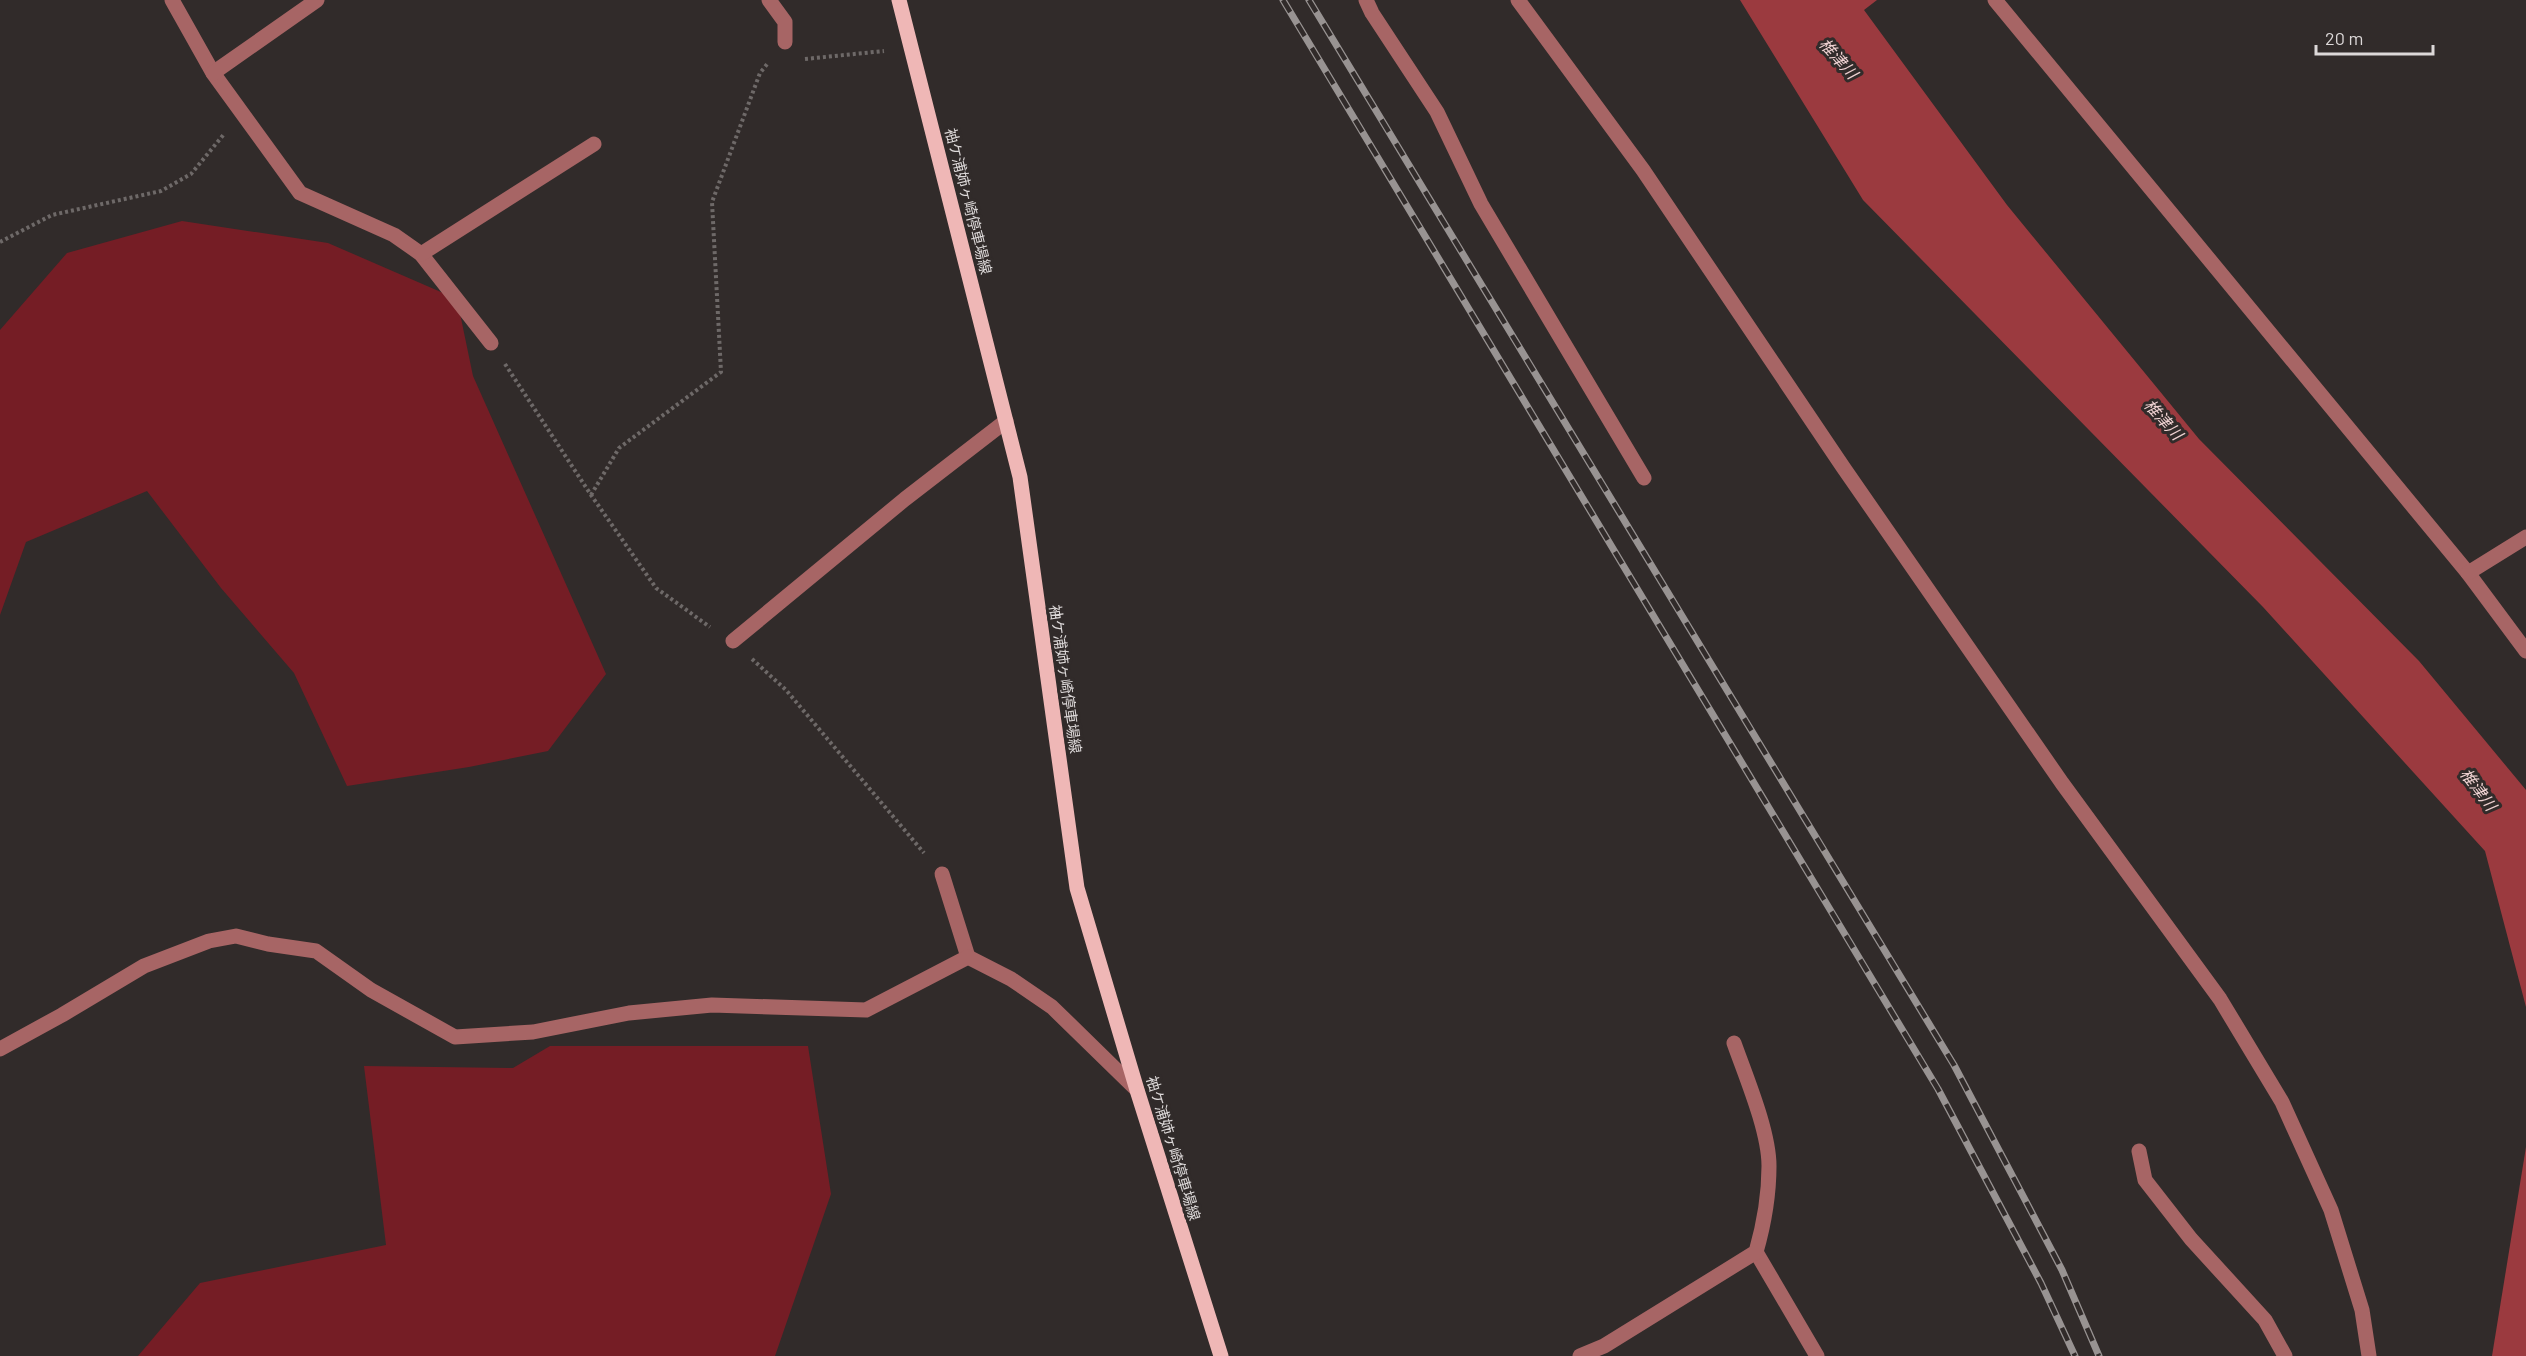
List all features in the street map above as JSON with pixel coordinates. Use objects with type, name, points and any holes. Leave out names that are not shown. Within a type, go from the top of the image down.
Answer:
[{"type":"main road","name":"袖ケ浦姉ヶ崎停車場線","points":[[899,0],[1020,477],[1077,888],[1137,1090],[1221,1356]]},
{"type":"street","points":[[172,0],[213,73],[300,193],[394,235],[421,254],[491,343]]},
{"type":"street","points":[[213,73],[317,0]]},
{"type":"street","points":[[769,0],[785,22],[785,42]]},
{"type":"street","points":[[1366,0],[1372,13],[1437,112],[1481,204],[1644,478]]},
{"type":"street","points":[[1518,0],[1643,170],[1843,467],[2062,783],[2220,999],[2282,1102],[2331,1210],[2362,1310],[2369,1356]]},
{"type":"street","points":[[1995,0],[2468,573],[2526,651]]},
{"type":"street","points":[[421,254],[594,144]]},
{"type":"street","points":[[733,641],[905,499],[1006,421]]},
{"type":"street","points":[[2468,573],[2526,537]]},
{"type":"street","points":[[942,874],[968,957],[1011,979],[1052,1007],[1137,1090]]},
{"type":"street","points":[[0,1049],[144,966],[209,941],[236,936],[268,944],[316,951],[371,990],[455,1037],[532,1032],[629,1013],[712,1005],[866,1010],[968,957]]},
{"type":"street","points":[[1580,1356],[1604,1346],[1756,1252],[1765,1221],[1769,1164],[1759,1114],[1734,1042]]},
{"type":"street","points":[[2139,1151],[2145,1180],[2191,1239],[2265,1320],[2285,1356]]},
{"type":"street","points":[[1756,1252],[1817,1356]]},
{"type":"path","points":[[591,495],[619,448],[722,372],[712,202],[760,73],[785,42],[794,60],[912,48]]},
{"type":"path","points":[[0,242],[52,215],[161,191],[190,174],[242,112]]},
{"type":"path","points":[[491,343],[591,495],[656,588],[686,612],[733,641],[786,690],[942,874]]},
{"type":"shaded area","points":[[182,221],[328,243],[457,299],[473,376],[606,674],[548,751],[469,767],[347,786],[294,673],[221,588],[147,491],[26,542],[0,615],[0,330],[67,253]]},
{"type":"shaded area","points":[[550,1046],[808,1046],[831,1194],[775,1356],[138,1356],[200,1283],[386,1245],[364,1066],[513,1068]]},
{"type":"water","name":"椎津川","points":[[1740,0],[1877,0],[1864,10],[2007,205],[2199,439],[2419,661],[2526,790],[2526,1007],[2485,851],[2263,607],[1863,200]]},
{"type":"water","points":[[2526,1147],[2526,1356],[2492,1356]]},
{"type":"railway","points":[[1283,0],[1938,1089],[2041,1283],[2075,1356]]},
{"type":"railway","points":[[1309,0],[1954,1065],[2062,1270],[2099,1356]]}]
